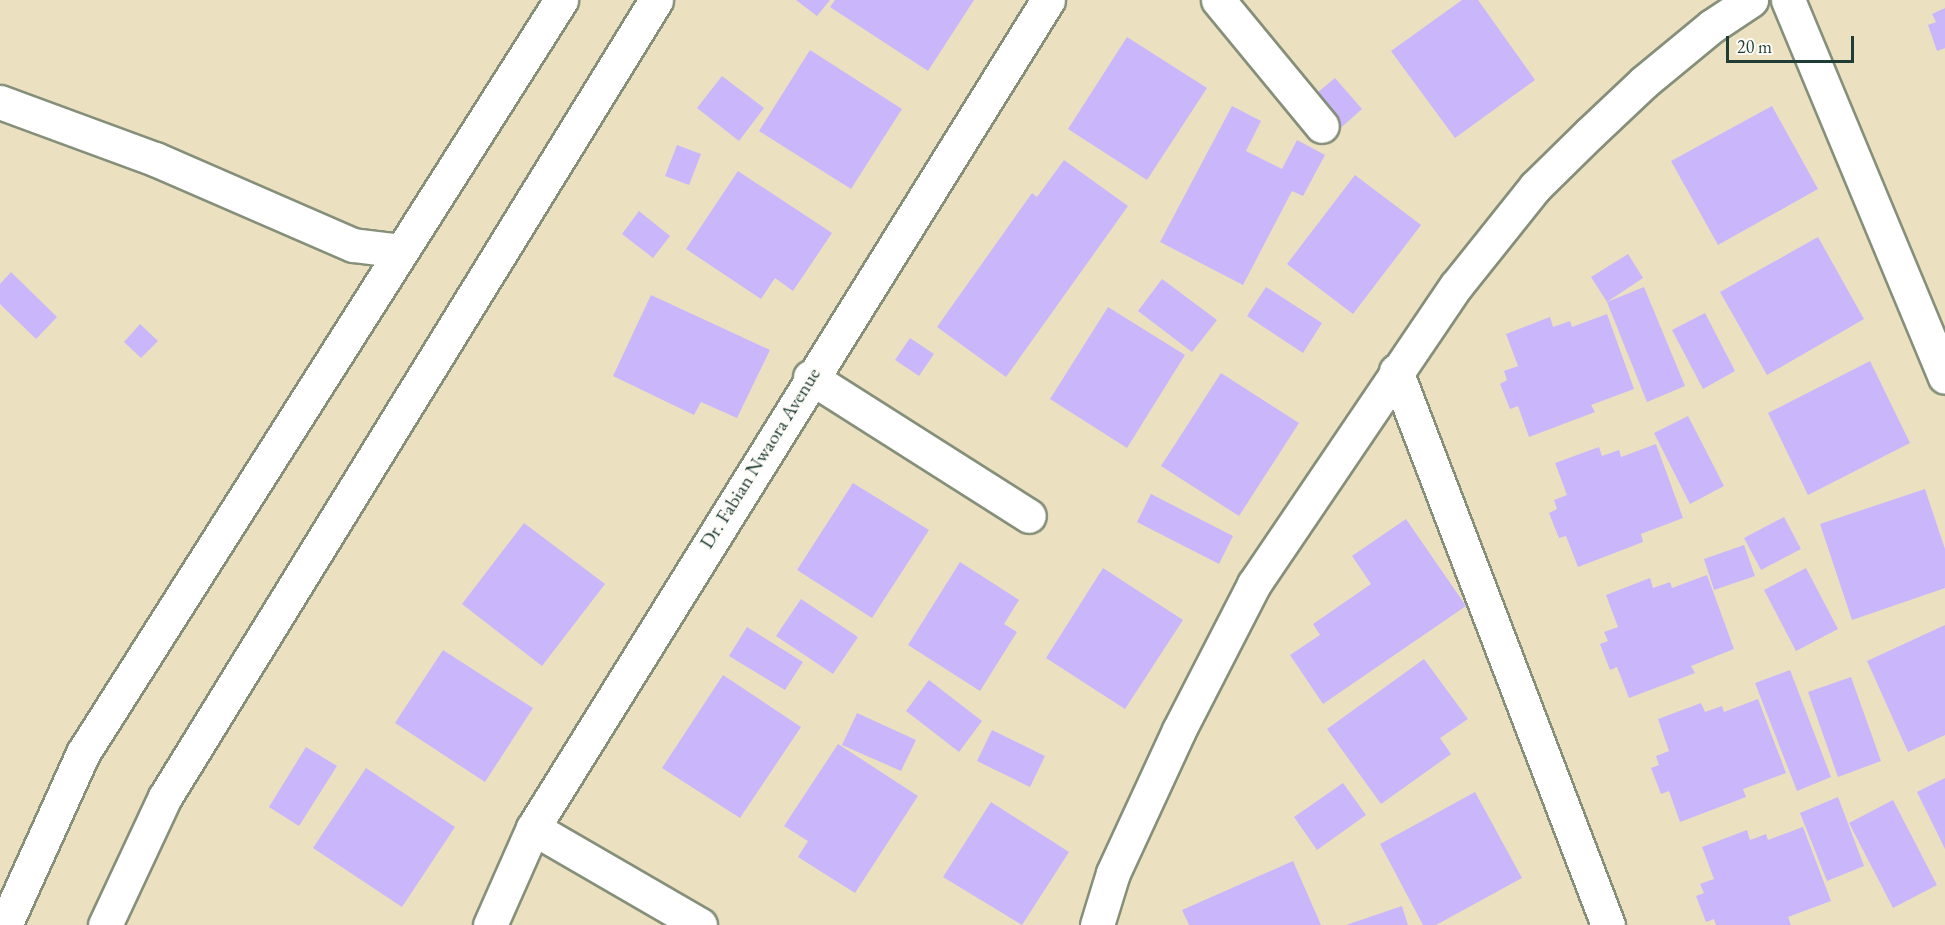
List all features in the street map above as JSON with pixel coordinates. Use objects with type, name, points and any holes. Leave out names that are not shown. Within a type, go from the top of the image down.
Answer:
[{"type":"street","points":[[5,925],[83,753],[561,0]]},
{"type":"street","points":[[105,925],[165,797],[656,0]]},
{"type":"street","name":"Dr. Fabian Nwaora Avenue","points":[[490,925],[532,828],[810,377],[1048,0]]},
{"type":"street","points":[[1218,0],[1322,126]]},
{"type":"street","points":[[1097,925],[1113,873],[1170,751],[1254,584],[1456,286],[1535,187],[1644,82],[1712,26],[1751,0]]},
{"type":"street","points":[[1788,0],[1945,377]]},
{"type":"street","points":[[0,102],[155,159],[353,245],[401,251]]},
{"type":"street","points":[[1396,372],[1608,925]]},
{"type":"street","points":[[810,377],[1029,516]]},
{"type":"street","points":[[532,828],[700,925]]},
{"type":"building","points":[[796,0],[830,0],[817,16]]},
{"type":"building","points":[[835,0],[974,0],[928,71],[830,7]]},
{"type":"building","points":[[1462,0],[1478,0],[1535,80],[1455,138],[1391,51]]},
{"type":"building","points":[[1945,8],[1945,48],[1937,51],[1928,25],[1936,22],[1932,14]]},
{"type":"building","points":[[1127,37],[1207,88],[1147,180],[1068,129]]},
{"type":"building","points":[[810,50],[902,109],[851,189],[759,131]]},
{"type":"building","points":[[722,76],[764,108],[739,141],[697,108]]},
{"type":"building","points":[[1335,78],[1362,109],[1334,134],[1306,102]]},
{"type":"building","points":[[1232,106],[1261,121],[1246,151],[1282,169],[1297,140],[1325,155],[1303,196],[1292,191],[1243,285],[1160,242]]},
{"type":"building","points":[[1772,106],[1818,189],[1718,245],[1671,161]]},
{"type":"building","points":[[677,145],[701,154],[689,185],[665,176]]},
{"type":"building","points":[[1064,160],[1128,206],[1006,377],[937,327],[1032,193],[1037,197]]},
{"type":"building","points":[[738,171],[832,233],[793,291],[775,278],[761,299],[686,249]]},
{"type":"building","points":[[1355,175],[1421,225],[1353,314],[1287,264]]},
{"type":"building","points":[[639,211],[670,236],[653,258],[622,234]]},
{"type":"building","points":[[1818,237],[1864,319],[1767,375],[1720,292]]},
{"type":"building","points":[[1628,254],[1643,278],[1607,302],[1591,277]]},
{"type":"building","points":[[11,272],[57,317],[36,339],[0,304],[0,284]]},
{"type":"building","points":[[1162,279],[1217,320],[1192,352],[1138,311]]},
{"type":"building","points":[[1266,287],[1322,323],[1303,353],[1247,316]]},
{"type":"building","points":[[1644,287],[1685,386],[1647,402],[1607,302]]},
{"type":"building","points":[[651,295],[770,350],[737,418],[701,402],[694,415],[613,376]]},
{"type":"building","points":[[1108,307],[1185,355],[1127,448],[1050,399]]},
{"type":"building","points":[[1705,313],[1735,371],[1703,389],[1672,330]]},
{"type":"building","points":[[1607,314],[1634,389],[1591,405],[1595,412],[1529,437],[1518,406],[1510,409],[1500,384],[1507,380],[1504,371],[1518,366],[1506,334],[1550,317],[1553,327],[1570,321],[1572,327]]},
{"type":"building","points":[[140,324],[158,341],[141,358],[124,342]]},
{"type":"building","points":[[910,338],[934,354],[919,376],[895,360]]},
{"type":"building","points":[[1870,361],[1910,443],[1808,495],[1768,413]]},
{"type":"building","points":[[1221,373],[1299,423],[1239,516],[1161,466]]},
{"type":"building","points":[[1688,416],[1724,486],[1690,504],[1654,433]]},
{"type":"building","points":[[1656,444],[1683,518],[1641,534],[1643,542],[1578,567],[1566,536],[1559,538],[1549,513],[1557,509],[1554,500],[1567,495],[1555,463],[1599,447],[1602,456],[1619,450],[1621,457]]},
{"type":"building","points":[[853,483],[929,530],[872,618],[797,570]]},
{"type":"building","points":[[1925,489],[1945,549],[1945,588],[1852,620],[1820,524]]},
{"type":"building","points":[[1151,494],[1233,536],[1219,564],[1137,522]]},
{"type":"building","points":[[1784,517],[1801,549],[1761,570],[1744,538]]},
{"type":"building","points":[[1406,519],[1466,606],[1323,704],[1290,655],[1320,635],[1313,624],[1371,584],[1352,556]]},
{"type":"building","points":[[524,523],[605,584],[542,666],[462,604]]},
{"type":"building","points":[[1744,545],[1755,576],[1714,590],[1704,559]]},
{"type":"building","points":[[960,562],[1019,600],[1004,624],[1017,632],[980,691],[908,645]]},
{"type":"building","points":[[1103,568],[1183,620],[1125,709],[1046,658]]},
{"type":"building","points":[[1806,568],[1838,629],[1796,651],[1764,590]]},
{"type":"building","points":[[1707,575],[1734,649],[1691,666],[1695,673],[1629,698],[1617,667],[1610,670],[1600,644],[1608,641],[1604,632],[1618,627],[1606,595],[1650,578],[1653,588],[1670,582],[1672,588]]},
{"type":"building","points":[[801,599],[858,637],[833,674],[776,636]]},
{"type":"building","points":[[1945,625],[1945,735],[1908,752],[1867,661]]},
{"type":"building","points":[[747,627],[803,662],[785,690],[729,656]]},
{"type":"building","points":[[443,650],[533,708],[485,782],[395,723]]},
{"type":"building","points":[[1424,659],[1468,719],[1440,738],[1451,754],[1381,804],[1327,729]]},
{"type":"building","points":[[1790,670],[1831,777],[1797,791],[1755,683]]},
{"type":"building","points":[[723,675],[801,727],[740,818],[662,768]]},
{"type":"building","points":[[1851,677],[1881,761],[1838,777],[1808,692]]},
{"type":"building","points":[[929,680],[982,721],[959,752],[906,711]]},
{"type":"building","points":[[1758,699],[1786,773],[1743,789],[1746,797],[1680,822],[1669,791],[1661,794],[1651,768],[1659,765],[1656,756],[1669,751],[1658,719],[1701,703],[1705,712],[1722,706],[1724,712]]},
{"type":"building","points":[[857,713],[916,740],[901,771],[842,745]]},
{"type":"building","points":[[992,730],[1045,756],[1030,787],[977,761]]},
{"type":"building","points":[[838,744],[918,796],[855,893],[798,857],[808,841],[784,826]]},
{"type":"building","points":[[306,747],[337,766],[299,826],[269,807]]},
{"type":"building","points":[[366,768],[455,827],[402,907],[313,848]]},
{"type":"building","points":[[1945,778],[1945,849],[1917,792]]},
{"type":"building","points":[[1343,783],[1366,815],[1317,850],[1294,817]]},
{"type":"building","points":[[1475,792],[1522,878],[1436,925],[1423,925],[1380,844]]},
{"type":"building","points":[[1838,797],[1864,866],[1827,881],[1800,813]]},
{"type":"building","points":[[1893,800],[1937,885],[1893,908],[1849,823]]},
{"type":"building","points":[[991,802],[1069,852],[1022,925],[943,877]]},
{"type":"building","points":[[1803,827],[1831,901],[1788,917],[1791,925],[1716,925],[1714,919],[1706,922],[1696,896],[1704,893],[1700,884],[1714,879],[1702,847],[1747,830],[1750,840],[1766,834],[1768,840]]},
{"type":"building","points":[[1293,861],[1321,925],[1189,925],[1182,910]]},
{"type":"building","points":[[1402,906],[1408,925],[1346,925]]}]
